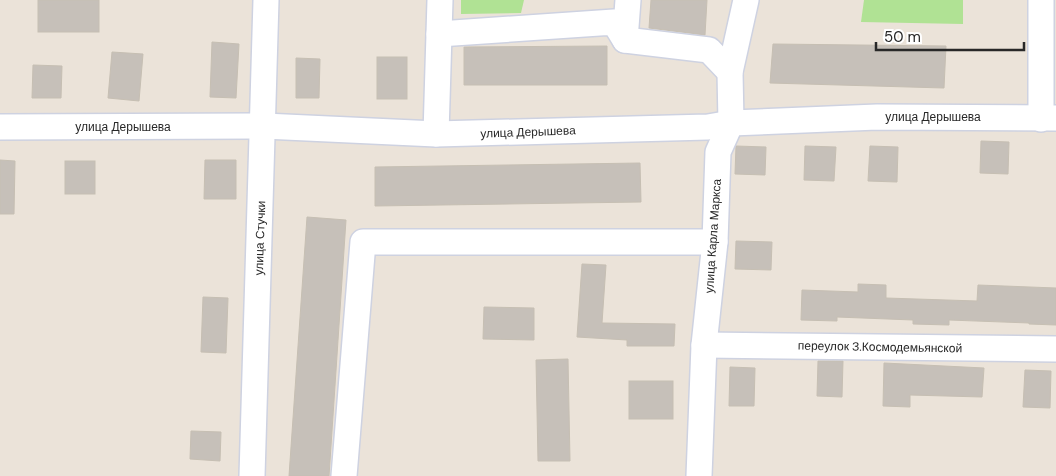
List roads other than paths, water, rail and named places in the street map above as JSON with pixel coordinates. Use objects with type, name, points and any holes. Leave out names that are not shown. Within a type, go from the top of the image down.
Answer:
[{"type":"street","name":"улица Стучки","points":[[252,476],[264,126],[266,0]]},
{"type":"street","points":[[436,134],[440,0]]},
{"type":"street","points":[[626,40],[628,0]]},
{"type":"street","name":"улица Карла Маркса","points":[[699,476],[704,345],[715,242],[718,152],[730,124],[730,72],[746,0]]},
{"type":"street","points":[[1041,0],[1048,118]]},
{"type":"street","points":[[439,34],[614,22],[626,40],[709,50],[730,72]]},
{"type":"street","name":"улица Дерышева","points":[[0,127],[264,126],[436,134],[708,127],[730,124],[877,117],[975,116],[1048,118]]},
{"type":"street","points":[[344,476],[363,242],[715,242]]},
{"type":"street","name":"переулок З.Космодемьянской","points":[[704,345],[1056,350]]}]
